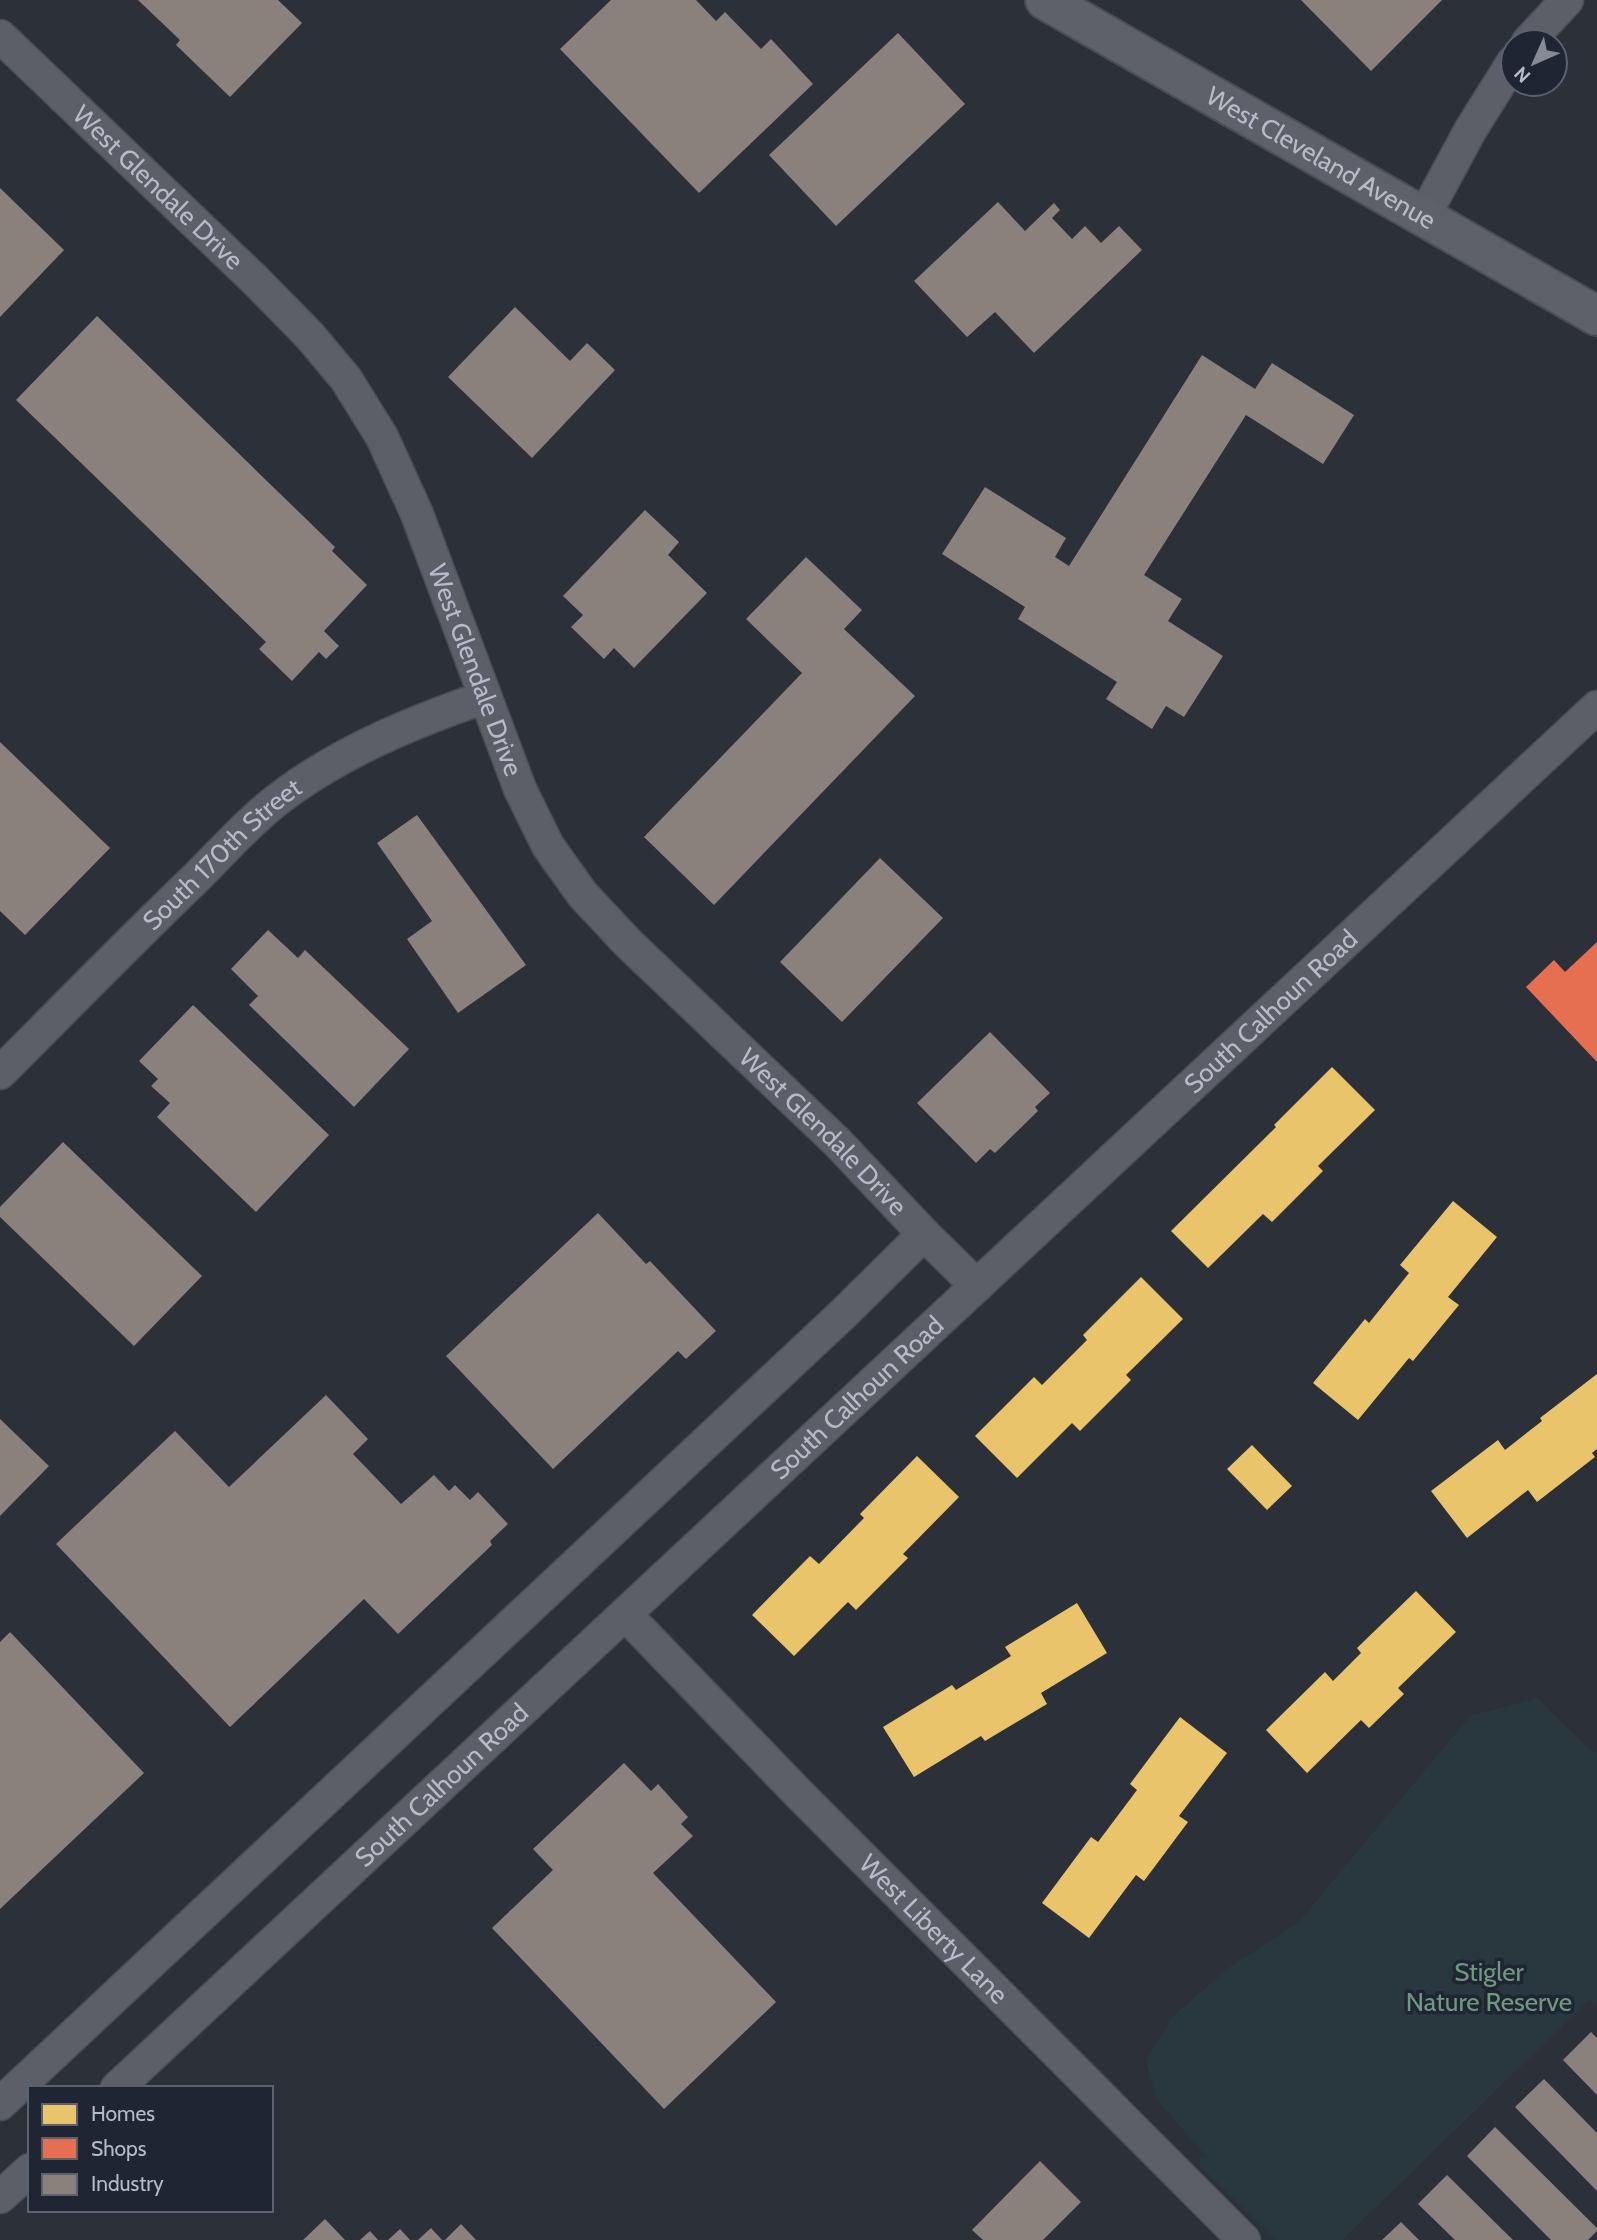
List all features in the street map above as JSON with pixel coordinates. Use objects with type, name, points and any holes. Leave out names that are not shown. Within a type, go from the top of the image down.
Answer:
[{"type":"main road","name":"West Cleveland Avenue","points":[[1045,0],[1597,316]]},
{"type":"street","points":[[1541,28],[1567,0]]},
{"type":"street","name":"West Glendale Drive","points":[[0,36],[255,279],[310,336],[346,379],[382,437],[417,514],[520,789],[548,846],[583,895],[628,943],[837,1142],[977,1286]]},
{"type":"street","points":[[1423,218],[1471,129],[1499,84]]},
{"type":"street","name":"South 170th Street","points":[[0,1073],[189,883],[289,791],[360,747],[444,711],[485,697]]},
{"type":"street","name":"South Calhoun Road","points":[[119,2086],[1597,707]]},
{"type":"street","points":[[0,2104],[824,1332],[924,1234]]},
{"type":"street","name":"West Liberty Lane","points":[[625,1614],[799,1794],[1244,2240]]},
{"type":"street","points":[[0,2197],[28,2171]]},
{"type":"green space","name":"Stigler Nature Reserve","points":[[1537,1698],[1589,1749],[1597,1752],[1597,2007],[1589,2000],[1342,2240],[1276,2240],[1197,2163],[1205,2155],[1156,2099],[1146,2060],[1173,2016],[1232,1965],[1298,1923],[1470,1716]]},
{"type":"building: Homes","points":[[1332,1067],[1375,1110],[1318,1166],[1323,1171],[1272,1222],[1263,1214],[1208,1268],[1171,1231]]},
{"type":"building: Homes","points":[[1453,1201],[1497,1237],[1448,1297],[1459,1305],[1413,1361],[1409,1358],[1358,1420],[1313,1383],[1365,1319],[1369,1323],[1409,1273],[1400,1265]]},
{"type":"building: Homes","points":[[1141,1277],[1183,1319],[1126,1375],[1131,1380],[1080,1431],[1072,1423],[1017,1478],[975,1436],[1034,1377],[1042,1385],[1087,1340],[1083,1335]]},
{"type":"building: Homes","points":[[1597,1374],[1597,1449],[1592,1453],[1595,1457],[1537,1502],[1528,1490],[1467,1538],[1431,1491],[1498,1440],[1505,1450],[1542,1421],[1540,1418]]},
{"type":"building: Homes","points":[[1252,1445],[1292,1486],[1267,1510],[1227,1469]]},
{"type":"building: Homes","points":[[917,1456],[959,1497],[903,1554],[908,1558],[856,1610],[848,1602],[794,1656],[752,1615],[810,1556],[819,1564],[864,1518],[860,1514]]},
{"type":"building: Homes","points":[[1416,1591],[1456,1632],[1398,1688],[1404,1694],[1369,1728],[1361,1720],[1307,1773],[1266,1730],[1325,1672],[1333,1681],[1361,1653],[1357,1648]]},
{"type":"building: Homes","points":[[1077,1603],[1107,1653],[1041,1693],[1047,1704],[985,1741],[981,1736],[914,1777],[883,1727],[952,1685],[956,1690],[1011,1656],[1005,1647]]},
{"type":"building: Homes","points":[[1180,1717],[1227,1753],[1179,1816],[1188,1822],[1144,1881],[1136,1875],[1089,1938],[1042,1903],[1091,1837],[1098,1842],[1137,1790],[1130,1784]]},
{"type":"building: Shops","points":[[1597,942],[1597,1062],[1526,987],[1554,960],[1565,972]]},
{"type":"building: Industry","points":[[138,0],[278,0],[302,23],[230,97],[176,45],[180,40]]},
{"type":"building: Industry","points":[[611,0],[696,0],[716,21],[725,12],[761,49],[771,39],[813,84],[699,193],[560,49]]},
{"type":"building: Industry","points":[[1301,0],[1442,0],[1371,71]]},
{"type":"building: Industry","points":[[898,33],[965,104],[836,226],[769,155]]},
{"type":"building: Industry","points":[[0,188],[64,250],[0,317]]},
{"type":"building: Industry","points":[[998,202],[1025,231],[1054,203],[1060,210],[1052,218],[1072,239],[1085,226],[1101,243],[1119,226],[1142,250],[1034,353],[995,312],[967,337],[914,281]]},
{"type":"building: Industry","points":[[515,307],[570,361],[587,343],[615,370],[532,458],[448,377]]},
{"type":"building: Industry","points":[[97,316],[335,547],[332,551],[367,585],[324,631],[339,646],[326,659],[319,652],[292,681],[259,649],[266,642],[16,400]]},
{"type":"building: Industry","points":[[1202,355],[1255,389],[1272,363],[1354,415],[1323,464],[1246,415],[1144,575],[1182,599],[1168,621],[1223,656],[1184,717],[1166,706],[1152,729],[1106,699],[1117,682],[1018,619],[1025,607],[942,554],[985,487],[1066,538],[1055,557],[1069,566]]},
{"type":"building: Industry","points":[[645,510],[679,542],[668,555],[707,593],[634,668],[614,648],[604,659],[571,627],[583,615],[563,596]]},
{"type":"building: Industry","points":[[806,557],[862,610],[844,629],[915,696],[714,905],[644,837],[802,673],[746,619]]},
{"type":"building: Industry","points":[[0,742],[110,848],[25,935],[0,911]]},
{"type":"building: Industry","points":[[417,815],[526,965],[458,1013],[407,939],[432,921],[377,843]]},
{"type":"building: Industry","points":[[880,858],[943,918],[842,1022],[780,962]]},
{"type":"building: Industry","points":[[268,930],[298,958],[305,950],[409,1049],[354,1107],[249,1005],[258,996],[231,969]]},
{"type":"building: Industry","points":[[193,1005],[329,1135],[256,1212],[157,1117],[170,1103],[151,1086],[158,1079],[139,1061]]},
{"type":"building: Industry","points":[[990,1032],[1050,1093],[1035,1107],[1038,1111],[995,1153],[990,1149],[976,1163],[917,1103]]},
{"type":"building: Industry","points":[[63,1142],[202,1276],[134,1346],[0,1217],[0,1207]]},
{"type":"building: Industry","points":[[598,1213],[646,1264],[650,1261],[716,1331],[686,1359],[678,1351],[553,1469],[446,1356]]},
{"type":"building: Industry","points":[[326,1395],[368,1439],[353,1454],[401,1504],[434,1475],[449,1491],[455,1485],[470,1500],[478,1492],[508,1524],[490,1541],[492,1545],[398,1634],[364,1599],[230,1727],[56,1544],[175,1431],[229,1487]]},
{"type":"building: Industry","points":[[0,1419],[49,1466],[0,1516]]},
{"type":"building: Industry","points":[[10,1632],[144,1773],[0,1909],[0,1642]]},
{"type":"building: Industry","points":[[624,1763],[651,1791],[658,1784],[688,1817],[681,1824],[693,1836],[653,1873],[776,2002],[664,2109],[492,1928],[553,1870],[533,1849]]},
{"type":"building: Industry","points":[[1591,2032],[1597,2038],[1597,2095],[1563,2060]]},
{"type":"building: Industry","points":[[1544,2079],[1597,2133],[1597,2191],[1515,2107]]},
{"type":"building: Industry","points":[[1495,2127],[1597,2228],[1588,2240],[1551,2240],[1467,2156]]},
{"type":"building: Industry","points":[[1040,2161],[1081,2202],[1043,2240],[983,2240],[972,2230]]},
{"type":"building: Industry","points":[[1447,2175],[1513,2240],[1455,2240],[1418,2204]]},
{"type":"building: Industry","points":[[325,2219],[345,2240],[303,2240]]},
{"type":"building: Industry","points":[[1401,2222],[1419,2240],[1382,2240]]},
{"type":"building: Industry","points":[[461,2224],[476,2240],[445,2240]]},
{"type":"building: Industry","points":[[431,2228],[442,2240],[418,2240]]},
{"type":"building: Industry","points":[[400,2229],[410,2240],[388,2240]]},
{"type":"building: Industry","points":[[370,2231],[378,2240],[360,2240]]}]
